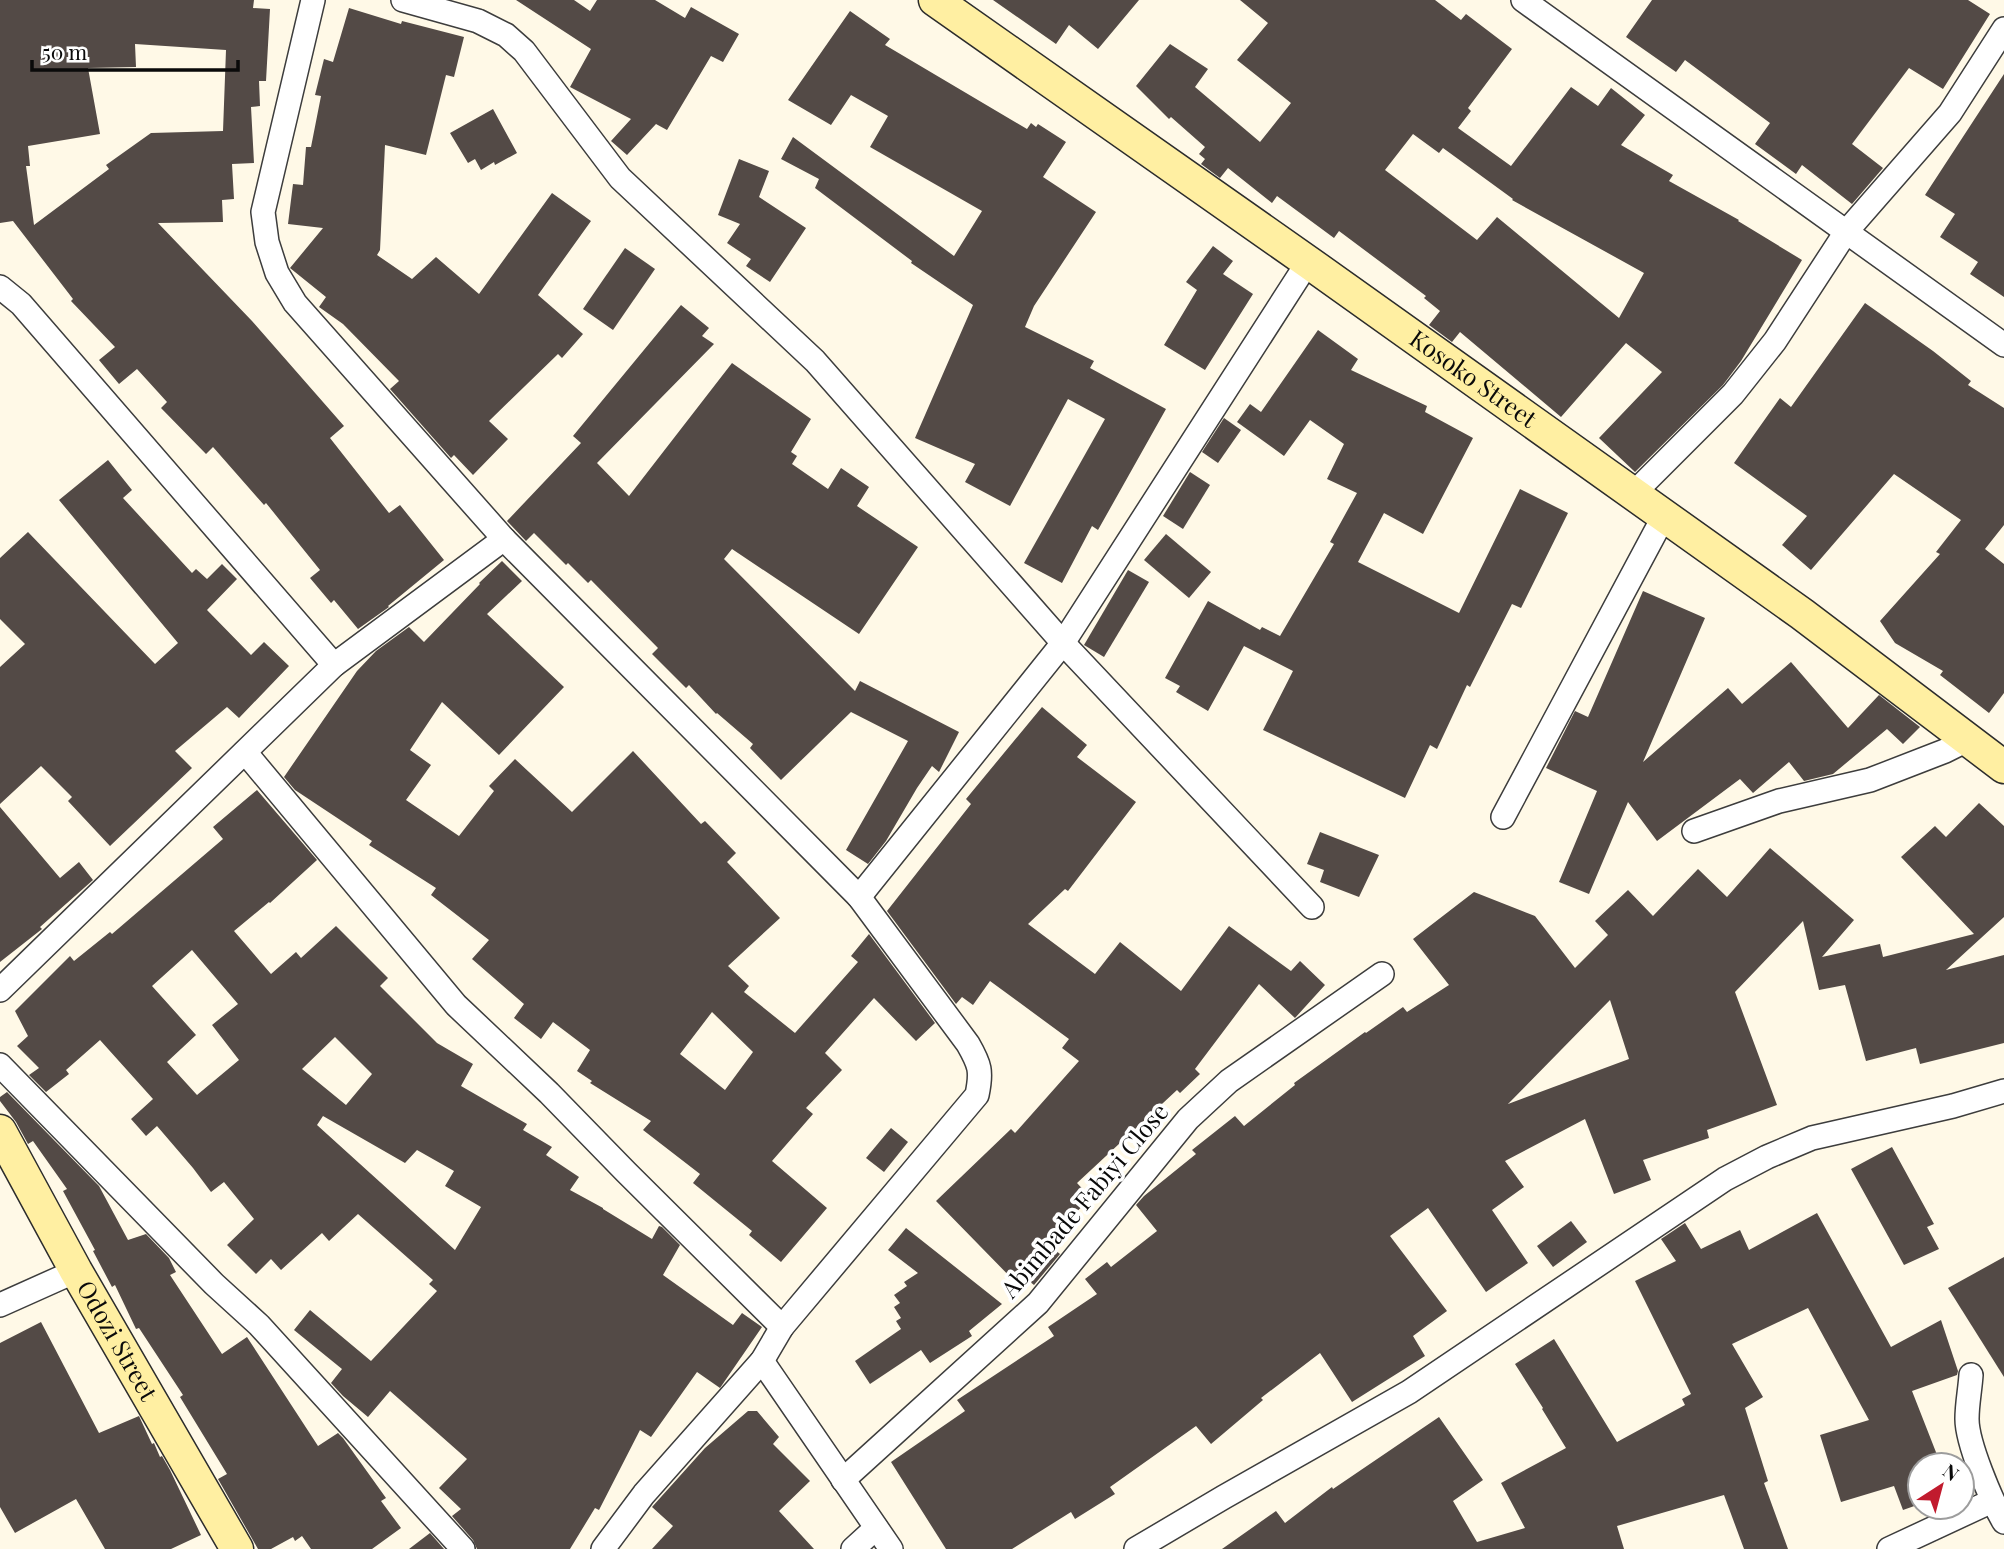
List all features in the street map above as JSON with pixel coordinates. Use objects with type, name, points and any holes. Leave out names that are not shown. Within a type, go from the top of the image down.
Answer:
[{"type":"street","points":[[313,0],[263,212],[267,242],[277,273],[295,303],[503,539],[859,897],[968,1044],[978,1060],[981,1076],[977,1095],[782,1327],[762,1361],[644,1494],[603,1549]]},
{"type":"street","points":[[403,0],[478,20],[506,35],[524,51],[620,178],[815,361],[1063,643],[1312,908]]},
{"type":"street","name":"Kosoko Street","points":[[935,0],[1802,614],[2004,767]]},
{"type":"street","points":[[1523,0],[2004,345]]},
{"type":"street","points":[[1633,494],[1733,394],[1775,341],[1846,232],[1950,113],[2004,29]]},
{"type":"street","points":[[859,897],[1063,643],[1308,262]]},
{"type":"street","points":[[0,287],[21,304],[334,665]]},
{"type":"street","points":[[1503,817],[1664,516]]},
{"type":"street","points":[[0,990],[334,665],[503,539]]},
{"type":"street","points":[[1693,831],[1779,801],[1870,780],[1967,740]]},
{"type":"street","points":[[245,752],[456,1005],[549,1093],[782,1327]]},
{"type":"street","name":"Abimbade Fabiyi Close","points":[[843,1480],[1038,1303],[1188,1119],[1229,1081],[1382,974]]},
{"type":"street","points":[[0,1065],[214,1284],[259,1325],[463,1549]]},
{"type":"street","points":[[1136,1549],[1409,1392],[1725,1179],[1812,1138],[1953,1106],[2004,1091]]},
{"type":"street","name":"Odozi Street","points":[[0,1131],[76,1271],[237,1549]]},
{"type":"street","points":[[0,1305],[76,1271]]},
{"type":"street","points":[[762,1361],[891,1549]]},
{"type":"street","points":[[1971,1375],[1967,1422],[1992,1502],[2004,1522]]},
{"type":"street","points":[[1889,1549],[1992,1502]]},
{"type":"street","points":[[853,1549],[876,1528]]},
{"type":"building","points":[[0,0],[254,0],[253,8],[270,9],[266,81],[259,81],[260,106],[251,107],[254,163],[232,164],[234,199],[222,200],[223,222],[158,223],[252,321],[344,426],[330,438],[389,513],[400,505],[444,560],[389,607],[358,629],[334,600],[331,603],[310,578],[320,570],[266,503],[264,505],[213,447],[206,454],[161,408],[167,402],[137,369],[119,384],[99,360],[115,347],[71,301],[73,299],[13,221],[0,223]],"holes":[[[135,44],[226,50],[223,131],[151,133],[106,165],[109,169],[34,225],[26,166],[30,166],[28,146],[100,134],[88,68],[136,67]]]},
{"type":"building","points":[[516,0],[574,0],[590,11],[597,0],[655,0],[685,18],[691,7],[739,34],[723,62],[711,56],[667,130],[656,124],[627,155],[611,141],[631,119],[570,87],[591,49]]},
{"type":"building","points":[[993,0],[1139,0],[1098,49],[1069,25],[1056,44]]},
{"type":"building","points":[[1240,0],[1435,0],[1461,20],[1466,14],[1512,49],[1468,108],[1471,111],[1458,128],[1511,166],[1571,87],[1598,106],[1611,88],[1645,115],[1621,145],[1673,175],[1669,181],[1739,220],[1802,260],[1741,361],[1723,385],[1635,472],[1599,438],[1662,372],[1626,343],[1561,417],[1460,332],[1452,342],[1429,325],[1440,311],[1424,298],[1426,296],[1339,231],[1334,238],[1277,196],[1272,203],[1228,168],[1220,178],[1201,164],[1205,159],[1199,154],[1205,147],[1171,117],[1169,119],[1136,86],[1170,44],[1208,69],[1195,87],[1260,142],[1291,103],[1237,60],[1268,23]],"holes":[[[1413,134],[1439,153],[1443,148],[1512,200],[1644,273],[1619,318],[1497,217],[1477,240],[1385,170]]]},
{"type":"building","points":[[1652,0],[1968,0],[1990,14],[1943,89],[1909,68],[1852,144],[1883,168],[1852,204],[1802,165],[1796,174],[1755,144],[1770,123],[1685,60],[1676,72],[1626,37]]},
{"type":"building","points":[[349,8],[401,24],[402,21],[464,37],[454,77],[446,75],[426,155],[385,145],[380,250],[377,255],[412,279],[436,257],[479,294],[552,193],[591,221],[538,295],[583,334],[562,358],[558,354],[489,421],[508,439],[473,475],[454,455],[451,458],[390,389],[399,381],[343,324],[319,307],[326,297],[290,268],[323,228],[288,224],[293,184],[303,185],[306,147],[311,147],[321,96],[315,95],[324,59],[333,62]]},
{"type":"building","points":[[850,11],[890,39],[885,45],[1027,129],[1031,123],[1036,127],[1038,124],[1066,142],[1043,177],[1096,212],[1034,306],[1025,327],[1094,361],[1090,368],[1166,409],[1098,530],[1092,526],[1062,583],[1024,563],[1105,419],[1068,399],[1010,506],[965,482],[975,464],[915,438],[973,305],[911,263],[912,261],[815,188],[819,179],[781,159],[793,137],[954,256],[982,211],[870,147],[888,116],[851,95],[831,125],[788,100]]},
{"type":"building","points":[[2004,74],[2004,297],[1970,274],[1978,262],[1940,237],[1955,214],[1925,195]]},
{"type":"building","points":[[493,109],[517,153],[481,170],[475,159],[468,163],[450,133]]},
{"type":"building","points":[[739,159],[769,171],[759,197],[806,228],[770,282],[746,266],[751,259],[727,243],[740,224],[718,215]]},
{"type":"building","points":[[1213,246],[1233,261],[1223,274],[1253,294],[1205,370],[1164,345],[1197,290],[1186,282]]},
{"type":"building","points":[[625,248],[655,269],[613,330],[583,309]]},
{"type":"building","points":[[1865,303],[1971,381],[1968,385],[2004,408],[2004,525],[1985,549],[2004,564],[2004,693],[1989,713],[1940,675],[1943,671],[1895,643],[1880,621],[1940,554],[1936,552],[1961,520],[1894,474],[1811,570],[1782,545],[1807,516],[1734,463],[1780,398],[1791,407]]},
{"type":"building","points":[[681,305],[709,328],[702,336],[714,344],[597,463],[629,496],[732,363],[811,419],[791,452],[797,456],[792,464],[828,489],[841,468],[869,487],[857,506],[918,547],[859,634],[732,549],[724,559],[855,691],[860,681],[959,732],[939,772],[932,766],[886,841],[868,864],[846,850],[908,741],[851,712],[781,780],[750,748],[753,744],[716,714],[689,685],[686,688],[652,654],[658,648],[591,580],[588,583],[568,563],[566,565],[534,533],[526,541],[507,521],[581,443],[573,436]]},
{"type":"building","points":[[1318,330],[1358,359],[1351,370],[1427,406],[1425,412],[1473,438],[1423,534],[1384,513],[1358,562],[1459,613],[1520,489],[1568,513],[1521,608],[1512,604],[1470,687],[1467,685],[1437,749],[1430,745],[1405,798],[1263,730],[1293,671],[1244,646],[1208,711],[1176,692],[1180,686],[1165,678],[1208,601],[1260,630],[1262,627],[1280,636],[1334,544],[1330,542],[1357,493],[1327,479],[1344,444],[1310,420],[1284,456],[1237,422],[1250,404],[1261,412]]},
{"type":"building","points":[[1224,418],[1241,430],[1218,463],[1202,452]]},
{"type":"building","points":[[108,460],[132,490],[123,498],[192,573],[196,569],[207,579],[222,564],[237,579],[207,610],[251,655],[264,642],[289,666],[239,718],[227,707],[175,751],[192,768],[110,846],[68,801],[72,797],[41,766],[0,804],[0,667],[25,644],[0,619],[0,558],[28,532],[155,664],[178,643],[59,500]]},
{"type":"building","points":[[1190,472],[1210,485],[1183,529],[1163,516]]},
{"type":"building","points":[[1166,534],[1211,572],[1189,598],[1144,560]]},
{"type":"building","points":[[502,561],[522,581],[487,614],[564,687],[499,755],[442,702],[410,750],[431,765],[406,800],[459,836],[494,791],[489,786],[515,759],[572,812],[633,751],[701,824],[705,821],[736,853],[727,862],[780,918],[728,966],[749,986],[744,992],[795,1033],[858,962],[851,956],[869,934],[935,1023],[916,1041],[874,998],[825,1053],[842,1070],[806,1108],[813,1114],[772,1161],[827,1208],[781,1262],[749,1235],[752,1231],[693,1183],[700,1174],[643,1130],[651,1121],[590,1083],[592,1081],[577,1071],[590,1050],[553,1022],[541,1039],[514,1018],[524,1004],[472,959],[489,940],[431,895],[436,888],[369,845],[372,841],[295,790],[284,777],[357,671],[376,651],[409,627],[424,642]],"holes":[[[712,1012],[753,1052],[725,1090],[680,1054]]]},
{"type":"building","points":[[1128,570],[1149,582],[1104,657],[1084,645]]},
{"type":"building","points":[[1643,591],[1705,618],[1643,762],[1728,688],[1742,704],[1791,662],[1848,728],[1879,695],[1920,727],[1903,744],[1887,729],[1833,774],[1804,781],[1789,762],[1753,793],[1740,779],[1657,841],[1628,802],[1589,894],[1559,882],[1597,791],[1546,768],[1575,711],[1588,717]]},
{"type":"building","points":[[1042,707],[1087,745],[1077,757],[1136,802],[1068,891],[1065,889],[1028,924],[1095,974],[1120,942],[1181,991],[1229,926],[1291,971],[1300,961],[1325,985],[1295,1018],[1259,984],[1195,1069],[1200,1074],[1180,1093],[1177,1090],[1077,1183],[1091,1198],[1045,1242],[1060,1254],[1034,1285],[1029,1281],[1021,1288],[936,1201],[1011,1129],[1015,1133],[1079,1061],[1062,1048],[1069,1039],[990,981],[973,1005],[962,997],[956,1004],[887,911],[971,804],[966,799]]},
{"type":"building","points":[[257,790],[317,860],[270,903],[234,931],[271,974],[296,952],[301,958],[336,926],[388,978],[380,986],[437,1043],[473,1064],[461,1086],[527,1124],[523,1130],[552,1147],[546,1155],[579,1177],[570,1190],[652,1239],[659,1226],[662,1227],[680,1245],[663,1275],[733,1325],[742,1313],[762,1327],[720,1388],[697,1372],[651,1437],[640,1430],[599,1510],[595,1508],[570,1549],[477,1549],[473,1540],[452,1516],[461,1509],[439,1488],[467,1459],[390,1391],[368,1417],[331,1383],[342,1369],[294,1330],[310,1310],[371,1361],[437,1291],[429,1284],[433,1280],[358,1214],[329,1241],[322,1233],[281,1270],[271,1259],[256,1274],[227,1245],[254,1219],[224,1182],[211,1192],[157,1126],[146,1136],[131,1119],[153,1099],[100,1040],[66,1070],[69,1074],[46,1092],[29,1075],[39,1068],[17,1046],[28,1036],[15,1011],[70,956],[74,961],[110,932],[112,934],[223,839],[213,827]],"holes":[[[192,950],[238,1004],[212,1025],[239,1060],[197,1095],[167,1062],[196,1035],[152,986]],[[335,1037],[372,1074],[346,1105],[302,1069]],[[323,1116],[405,1163],[417,1150],[454,1171],[445,1186],[481,1207],[455,1250],[317,1125]]]},
{"type":"building","points":[[1979,803],[2004,826],[2004,917],[1946,970],[2004,955],[2004,1043],[1920,1064],[1916,1048],[1866,1061],[1845,985],[1819,990],[1803,921],[1735,992],[1777,1105],[1707,1130],[1709,1138],[1643,1160],[1651,1180],[1614,1194],[1585,1119],[1505,1161],[1524,1187],[1492,1210],[1528,1263],[1486,1292],[1428,1208],[1390,1236],[1447,1311],[1413,1336],[1425,1356],[1352,1402],[1320,1353],[1261,1398],[1263,1400],[1211,1444],[1196,1426],[1110,1487],[1115,1494],[1075,1519],[1071,1512],[1012,1549],[946,1549],[891,1462],[965,1411],[957,1400],[1054,1336],[1048,1327],[1097,1294],[1085,1279],[1107,1262],[1111,1267],[1157,1231],[1136,1205],[1196,1154],[1192,1150],[1235,1116],[1244,1126],[1295,1085],[1294,1083],[1365,1032],[1403,1007],[1407,1012],[1449,985],[1413,939],[1474,892],[1535,916],[1575,968],[1608,935],[1595,921],[1628,890],[1653,916],[1698,869],[1727,897],[1770,848],[1854,920],[1822,957],[1880,944],[1883,957],[1974,934],[1901,857],[1935,826],[1946,837]],"holes":[[[1610,1000],[1629,1059],[1508,1104]]]},
{"type":"building","points":[[0,807],[60,878],[79,862],[93,880],[40,927],[42,929],[0,962]]},
{"type":"building","points":[[1320,832],[1379,855],[1359,897],[1320,882],[1324,870],[1307,864]]},
{"type":"building","points":[[7,1092],[99,1186],[128,1240],[146,1234],[169,1258],[176,1272],[170,1275],[222,1354],[247,1337],[318,1446],[338,1433],[343,1438],[386,1498],[381,1501],[401,1528],[372,1549],[311,1549],[302,1536],[295,1541],[293,1537],[271,1549],[258,1549],[218,1479],[227,1474],[180,1397],[183,1395],[139,1328],[136,1329],[115,1285],[112,1287],[63,1191],[67,1189],[33,1141],[28,1144],[0,1101],[0,1097]]},
{"type":"building","points":[[891,1128],[908,1142],[884,1172],[866,1158]]},
{"type":"building","points":[[1892,1147],[1934,1224],[1927,1227],[1939,1249],[1904,1265],[1851,1169]]},
{"type":"building","points":[[1817,1213],[1891,1347],[1941,1320],[1958,1371],[1957,1375],[1912,1391],[1936,1451],[1906,1451],[1906,1509],[1903,1510],[1894,1486],[1841,1502],[1820,1435],[1869,1420],[1808,1308],[1732,1344],[1763,1397],[1745,1408],[1768,1481],[1764,1483],[1788,1549],[1744,1549],[1724,1495],[1617,1526],[1624,1549],[1222,1549],[1276,1511],[1285,1523],[1332,1487],[1333,1489],[1439,1417],[1483,1480],[1453,1501],[1477,1542],[1525,1528],[1501,1483],[1566,1448],[1515,1364],[1554,1339],[1617,1442],[1685,1405],[1682,1399],[1691,1394],[1635,1281],[1676,1261],[1661,1239],[1685,1223],[1701,1249],[1740,1230],[1749,1250]]},
{"type":"building","points":[[1571,1221],[1587,1242],[1553,1267],[1537,1246]]},
{"type":"building","points":[[906,1228],[1002,1304],[969,1331],[972,1336],[930,1363],[921,1350],[870,1384],[855,1361],[901,1329],[896,1321],[901,1318],[894,1307],[900,1303],[894,1295],[907,1286],[904,1282],[918,1273],[888,1250]]},
{"type":"building","points":[[2004,1257],[2004,1377],[1948,1288]]},
{"type":"building","points":[[41,1322],[99,1433],[139,1416],[152,1444],[154,1443],[170,1470],[201,1535],[171,1549],[105,1549],[76,1499],[15,1533],[0,1507],[0,1343]]},
{"type":"building","points":[[748,1411],[757,1411],[779,1437],[773,1444],[810,1481],[779,1511],[814,1549],[652,1549],[673,1526],[652,1507],[705,1448]]},
{"type":"building","points":[[430,1533],[444,1549],[409,1549]]}]
